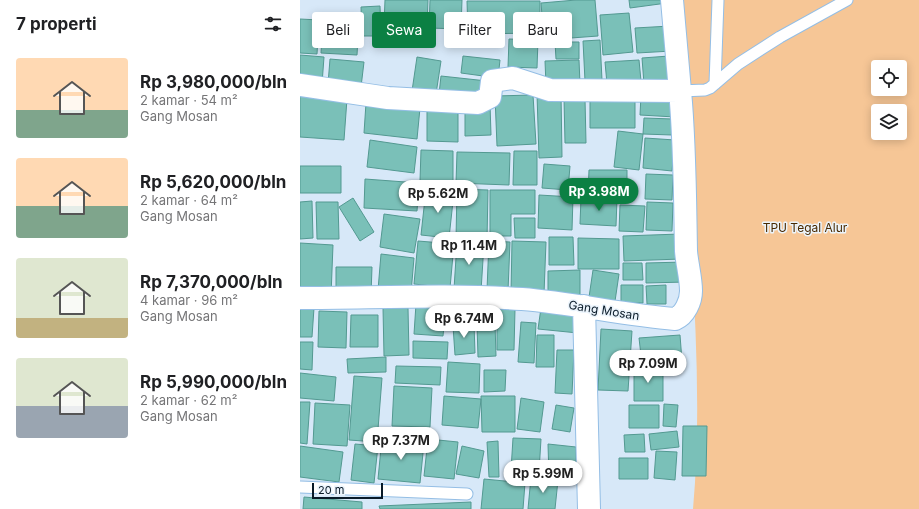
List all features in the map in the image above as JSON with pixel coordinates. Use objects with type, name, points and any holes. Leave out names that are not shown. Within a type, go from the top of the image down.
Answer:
[{"type":"street","points":[[300,85],[388,98],[478,103],[490,97],[492,81],[513,78],[550,90],[680,91],[672,0]]},
{"type":"street","name":"Gang Mosan","points":[[300,298],[412,296],[521,299],[584,306],[643,317],[675,319],[683,314],[687,307],[691,291],[686,256],[685,175],[680,91]]},
{"type":"street","points":[[584,306],[589,509]]},
{"type":"lane","points":[[715,84],[718,0]]},
{"type":"lane","points":[[680,91],[705,90],[715,84],[738,64],[780,37],[847,0]]},
{"type":"lane","points":[[300,487],[467,494]]},
{"type":"green space","name":"TPU Tegal Alur","points":[[676,0],[919,0],[919,509],[693,509],[697,443],[697,376],[683,91]]},
{"type":"building","points":[[385,0],[428,0],[428,12],[385,12]]},
{"type":"building","points":[[430,0],[462,0],[462,12],[444,12],[444,28],[436,28],[436,12],[430,12]]},
{"type":"building","points":[[595,0],[598,36],[572,38],[572,12],[542,12],[541,3]]},
{"type":"building","points":[[629,0],[667,0],[667,3],[630,8]]},
{"type":"building","points":[[467,1],[540,1],[540,12],[513,12],[513,33],[505,33],[505,12],[467,12]]},
{"type":"building","points":[[380,6],[380,12],[372,12],[372,36],[364,36],[364,12],[361,12],[361,7]]},
{"type":"building","points":[[629,13],[633,52],[603,55],[600,15]]},
{"type":"building","points":[[300,19],[312,20],[312,48],[317,48],[317,54],[300,53]]},
{"type":"building","points":[[670,26],[672,51],[637,53],[635,28]]},
{"type":"building","points":[[509,39],[513,39],[513,48],[538,48],[537,68],[508,67]]},
{"type":"building","points":[[600,40],[602,80],[585,81],[583,41]]},
{"type":"building","points":[[572,42],[579,42],[579,59],[556,59],[555,48],[572,48]]},
{"type":"building","points":[[321,48],[357,48],[357,55],[321,53]]},
{"type":"building","points":[[300,55],[324,57],[322,84],[300,83]]},
{"type":"building","points":[[463,56],[500,60],[498,78],[461,73]]},
{"type":"building","points":[[669,56],[671,83],[644,84],[642,58]]},
{"type":"building","points":[[417,57],[441,61],[436,94],[412,91]]},
{"type":"building","points":[[330,59],[364,62],[361,87],[328,84]]},
{"type":"building","points":[[579,60],[580,84],[546,85],[545,61]]},
{"type":"building","points":[[639,60],[641,81],[607,84],[605,62]]},
{"type":"building","points":[[441,76],[487,81],[485,98],[439,94]]},
{"type":"building","points":[[537,94],[561,94],[562,157],[539,158]]},
{"type":"building","points":[[300,95],[347,99],[344,140],[300,137]]},
{"type":"building","points":[[533,95],[536,144],[497,146],[495,96]]},
{"type":"building","points":[[590,95],[635,95],[635,128],[590,128]]},
{"type":"building","points":[[641,95],[676,96],[675,117],[640,115]]},
{"type":"building","points":[[564,98],[585,99],[586,143],[565,143]]},
{"type":"building","points":[[366,103],[420,108],[417,139],[364,133]]},
{"type":"building","points":[[490,104],[491,135],[465,136],[465,105]]},
{"type":"building","points":[[427,108],[458,108],[458,142],[427,141]]},
{"type":"building","points":[[644,118],[673,119],[672,135],[643,134]]},
{"type":"building","points":[[618,131],[643,134],[639,170],[614,167]]},
{"type":"building","points":[[645,138],[675,140],[672,171],[643,168]]},
{"type":"building","points":[[370,140],[417,147],[414,173],[367,167]]},
{"type":"building","points":[[421,150],[453,151],[453,182],[420,181]]},
{"type":"building","points":[[514,151],[537,151],[537,185],[513,185]]},
{"type":"building","points":[[457,152],[510,153],[509,185],[456,183]]},
{"type":"building","points":[[544,164],[570,166],[568,190],[542,188]]},
{"type":"building","points":[[300,166],[341,166],[341,193],[300,193]]},
{"type":"building","points":[[589,170],[627,170],[627,194],[588,194]]},
{"type":"building","points":[[646,174],[673,175],[672,200],[645,199]]},
{"type":"building","points":[[365,179],[419,183],[417,211],[364,208]]},
{"type":"building","points":[[426,189],[454,192],[449,238],[421,235]]},
{"type":"building","points":[[457,189],[488,190],[487,240],[456,239]]},
{"type":"building","points":[[490,190],[535,190],[535,214],[511,214],[511,236],[490,236]]},
{"type":"building","points":[[539,195],[573,197],[572,230],[538,228]]},
{"type":"building","points":[[353,198],[374,232],[360,241],[339,207]]},
{"type":"building","points":[[581,198],[617,199],[616,226],[580,224]]},
{"type":"building","points":[[312,201],[313,238],[300,239],[300,202]]},
{"type":"building","points":[[316,202],[338,202],[339,239],[317,239]]},
{"type":"building","points":[[647,202],[673,203],[672,231],[646,230]]},
{"type":"building","points":[[620,205],[645,206],[643,232],[619,231]]},
{"type":"building","points":[[384,214],[420,219],[414,253],[380,247]]},
{"type":"building","points":[[514,218],[535,218],[535,238],[515,238]]},
{"type":"building","points":[[680,234],[681,259],[624,261],[623,236]]},
{"type":"building","points":[[549,237],[573,237],[574,265],[549,265]]},
{"type":"building","points":[[578,238],[619,239],[619,269],[578,269]]},
{"type":"building","points":[[418,241],[454,244],[450,288],[414,284]]},
{"type":"building","points":[[489,241],[510,242],[508,291],[487,290]]},
{"type":"building","points":[[512,241],[546,242],[544,294],[511,293]]},
{"type":"building","points":[[457,242],[484,244],[481,291],[454,289]]},
{"type":"building","points":[[300,243],[333,245],[331,296],[300,295]]},
{"type":"building","points":[[381,254],[414,258],[411,293],[378,290]]},
{"type":"building","points":[[685,262],[686,282],[646,283],[646,263]]},
{"type":"building","points":[[623,263],[642,263],[643,280],[623,280]]},
{"type":"building","points":[[336,267],[372,267],[371,295],[336,295]]},
{"type":"building","points":[[580,270],[580,296],[548,296],[548,271]]},
{"type":"building","points":[[593,270],[619,274],[614,308],[588,304]]},
{"type":"building","points":[[621,285],[643,285],[643,303],[621,303]]},
{"type":"building","points":[[666,285],[666,304],[647,304],[646,286]]},
{"type":"building","points":[[416,304],[446,306],[443,336],[414,334]]},
{"type":"building","points":[[300,307],[314,308],[312,337],[300,337]]},
{"type":"building","points":[[383,308],[408,308],[409,355],[384,356]]},
{"type":"building","points":[[541,308],[580,312],[578,333],[538,329]]},
{"type":"building","points":[[497,309],[515,309],[514,350],[497,350]]},
{"type":"building","points":[[319,311],[347,312],[346,348],[318,347]]},
{"type":"building","points":[[351,315],[378,315],[378,347],[350,347]]},
{"type":"building","points":[[521,322],[536,323],[534,363],[518,362]]},
{"type":"building","points":[[495,323],[496,356],[478,357],[477,324]]},
{"type":"building","points":[[474,324],[475,353],[455,355],[453,326]]},
{"type":"building","points":[[601,329],[632,331],[628,391],[598,390]]},
{"type":"building","points":[[537,335],[554,335],[554,367],[536,367]]},
{"type":"building","points":[[680,335],[682,361],[642,364],[639,338]]},
{"type":"building","points":[[413,341],[448,342],[447,359],[413,358]]},
{"type":"building","points":[[300,342],[313,342],[312,370],[300,369]]},
{"type":"building","points":[[557,350],[574,350],[572,394],[555,393]]},
{"type":"building","points":[[386,357],[386,372],[348,373],[347,359]]},
{"type":"building","points":[[448,362],[480,364],[479,393],[446,392]]},
{"type":"building","points":[[396,366],[441,367],[440,385],[395,383]]},
{"type":"building","points":[[634,367],[663,367],[663,401],[634,401]]},
{"type":"building","points":[[484,370],[506,370],[505,391],[484,392]]},
{"type":"building","points":[[300,373],[336,377],[334,401],[300,398]]},
{"type":"building","points":[[354,376],[382,378],[377,442],[349,440]]},
{"type":"building","points":[[394,386],[432,388],[430,427],[392,426]]},
{"type":"building","points":[[444,396],[481,399],[478,428],[442,425]]},
{"type":"building","points":[[481,396],[515,396],[515,432],[482,432]]},
{"type":"building","points":[[521,398],[544,402],[540,432],[517,429]]},
{"type":"building","points":[[300,402],[310,402],[307,444],[300,443]]},
{"type":"building","points":[[315,403],[350,405],[347,446],[313,444]]},
{"type":"building","points":[[664,404],[678,405],[676,427],[663,426]]},
{"type":"building","points":[[556,405],[574,408],[570,432],[552,429]]},
{"type":"building","points":[[629,405],[659,405],[659,428],[629,428]]},
{"type":"building","points":[[683,426],[707,426],[706,476],[682,476]]},
{"type":"building","points":[[677,431],[679,447],[651,450],[649,434]]},
{"type":"building","points":[[644,434],[645,452],[625,452],[624,435]]},
{"type":"building","points":[[382,438],[424,443],[420,483],[378,479]]},
{"type":"building","points":[[513,438],[541,439],[539,472],[511,470]]},
{"type":"building","points":[[428,439],[458,442],[454,479],[424,476]]},
{"type":"building","points":[[498,441],[499,477],[489,477],[487,442]]},
{"type":"building","points":[[355,444],[378,446],[374,483],[351,480]]},
{"type":"building","points":[[548,444],[576,447],[576,475],[549,478]]},
{"type":"building","points":[[300,446],[343,452],[339,482],[300,477]]},
{"type":"building","points":[[462,446],[484,451],[479,478],[456,474]]},
{"type":"building","points":[[656,451],[677,452],[675,480],[654,478]]},
{"type":"building","points":[[619,458],[648,458],[648,479],[619,479]]},
{"type":"building","points":[[531,477],[558,480],[555,509],[528,509]]},
{"type":"building","points":[[484,479],[525,483],[523,509],[481,509]]},
{"type":"building","points":[[304,497],[362,502],[362,509],[303,509]]},
{"type":"building","points":[[471,502],[471,509],[380,509],[379,506]]}]
